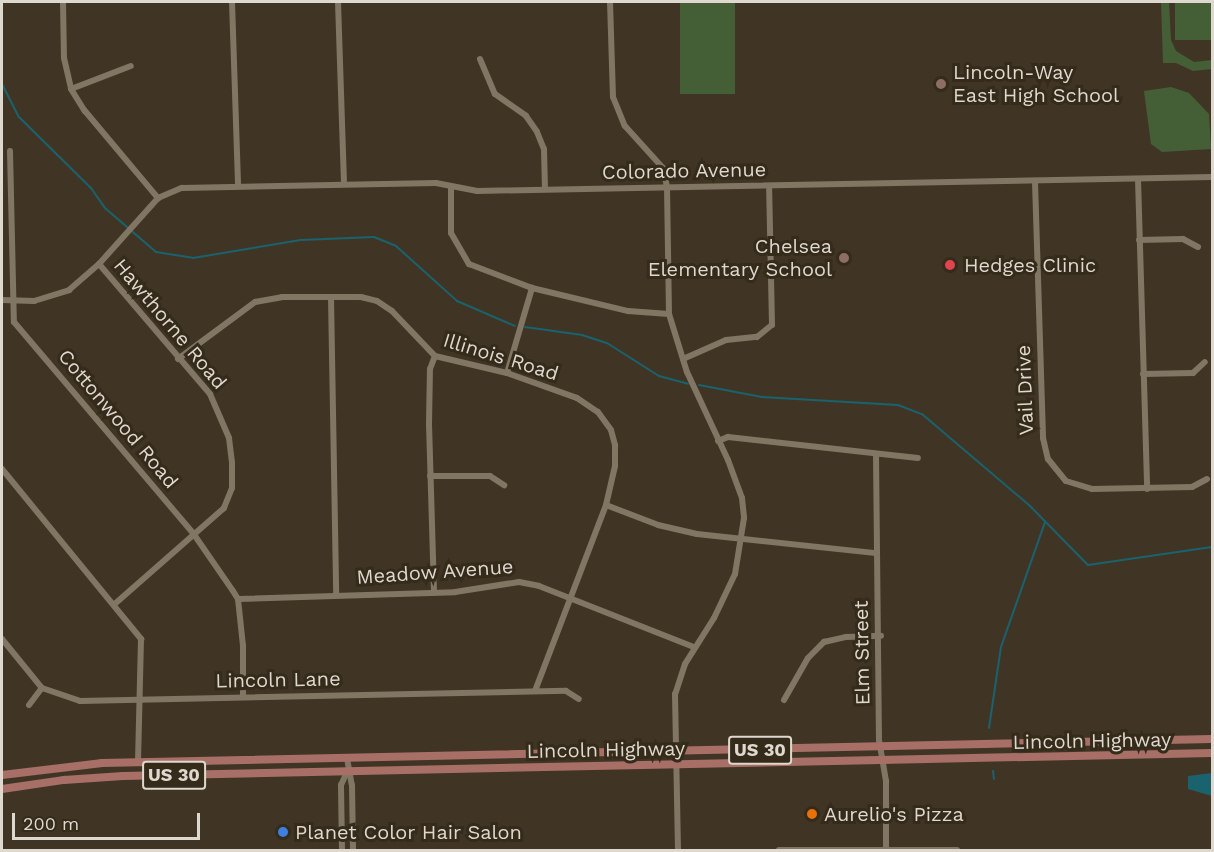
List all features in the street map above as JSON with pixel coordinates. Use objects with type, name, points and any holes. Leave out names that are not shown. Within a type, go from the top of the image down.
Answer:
[{"type":"main road","name":"Lincoln Highway","points":[[2,775],[138,762],[883,748],[1212,739]]},
{"type":"main road","name":"Lincoln Highway","points":[[2,789],[123,777],[1212,753]]},
{"type":"street","points":[[2,300],[55,297],[99,264],[158,198],[85,111],[71,89],[64,58],[63,2]]},
{"type":"street","points":[[232,2],[238,186]]},
{"type":"street","points":[[338,2],[344,184]]},
{"type":"street","points":[[610,2],[613,97],[625,126],[663,168],[667,187],[669,314],[683,359],[742,498],[741,539],[735,574],[714,618],[694,648],[675,694],[678,850]]},
{"type":"street","points":[[480,59],[495,94],[526,116],[537,132],[544,149],[545,189]]},
{"type":"street","points":[[71,89],[131,66]]},
{"type":"street","name":"Cottonwood Road","points":[[10,151],[14,322],[193,533],[238,599]]},
{"type":"street","name":"Colorado Avenue","points":[[158,198],[182,188],[238,186],[436,183],[451,188],[769,187],[1212,177]]},
{"type":"street","points":[[1138,179],[1147,489]]},
{"type":"street","name":"Vail Drive","points":[[1035,182],[1043,438],[1048,459],[1066,481],[1085,488],[1192,487],[1207,479]]},
{"type":"street","points":[[683,359],[726,340],[757,337],[772,325],[769,187]]},
{"type":"street","points":[[451,188],[451,233],[469,264],[532,288],[628,311],[669,314]]},
{"type":"street","points":[[1139,240],[1183,239],[1198,247]]},
{"type":"street","name":"Hawthorne Road","points":[[99,264],[220,412],[232,463],[232,488],[224,508],[116,603]]},
{"type":"street","points":[[507,373],[532,288]]},
{"type":"street","name":"Illinois Road","points":[[178,359],[255,302],[282,297],[331,297],[377,301],[435,356],[507,373],[577,398],[598,412],[611,430],[615,445],[615,466],[606,505]]},
{"type":"street","points":[[331,297],[336,594]]},
{"type":"street","points":[[434,592],[430,476],[430,369],[435,356]]},
{"type":"street","points":[[1143,374],[1193,373],[1205,362]]},
{"type":"street","points":[[718,441],[728,437],[918,458]]},
{"type":"street","name":"Elm Street","points":[[876,455],[876,554],[880,636],[879,740],[883,748],[884,762],[886,850]]},
{"type":"street","points":[[2,469],[116,603],[141,639],[142,698],[138,762]]},
{"type":"street","points":[[430,476],[490,476],[504,485]]},
{"type":"street","points":[[535,691],[606,505],[670,528],[741,539],[876,554]]},
{"type":"street","name":"Meadow Avenue","points":[[238,599],[434,592],[519,582],[569,598],[694,648]]},
{"type":"street","points":[[238,599],[243,697]]},
{"type":"street","points":[[784,700],[808,658],[824,642],[846,637],[880,636]]},
{"type":"street","points":[[2,639],[42,688],[29,705]]},
{"type":"street","name":"Lincoln Lane","points":[[42,688],[80,701],[535,691],[566,691],[579,699]]},
{"type":"street","points":[[347,758],[347,772],[352,785],[352,850]]},
{"type":"street","points":[[342,850],[341,785],[347,772]]},
{"type":"street","points":[[779,850],[957,850]]},
{"type":"green space","points":[[680,2],[735,2],[735,94],[680,94]]},
{"type":"green space","points":[[1161,2],[1169,2],[1171,40],[1176,51],[1194,62],[1212,60],[1212,69],[1193,71],[1176,63],[1163,63]]},
{"type":"green space","points":[[1175,2],[1212,2],[1212,40],[1175,40]]},
{"type":"green space","points":[[1171,87],[1189,93],[1209,114],[1211,149],[1162,152],[1151,144],[1144,91]]},
{"type":"water","points":[[1212,773],[1212,796],[1188,789],[1188,776]]},
{"type":"waterway","points":[[2,84],[19,117],[91,188],[105,208],[156,252],[193,258],[301,240],[374,237],[396,246],[457,301],[515,326]]},
{"type":"waterway","points":[[525,327],[582,335],[607,343],[659,376],[688,384]]},
{"type":"waterway","points":[[699,385],[762,397],[898,405],[922,414],[1030,506],[1088,565],[1212,547]]},
{"type":"waterway","points":[[989,728],[1001,647],[1045,522]]},
{"type":"waterway","points":[[993,771],[994,779]]},
{"type":"place","name":"Lincoln-Way East High School","points":[[941,84]]},
{"type":"place","name":"Chelsea Elementary School","points":[[844,258]]},
{"type":"place","name":"Hedges Clinic","points":[[950,265]]},
{"type":"place","name":"Aurelio's Pizza","points":[[812,814]]},
{"type":"place","name":"Planet Color Hair Salon","points":[[283,832]]}]
